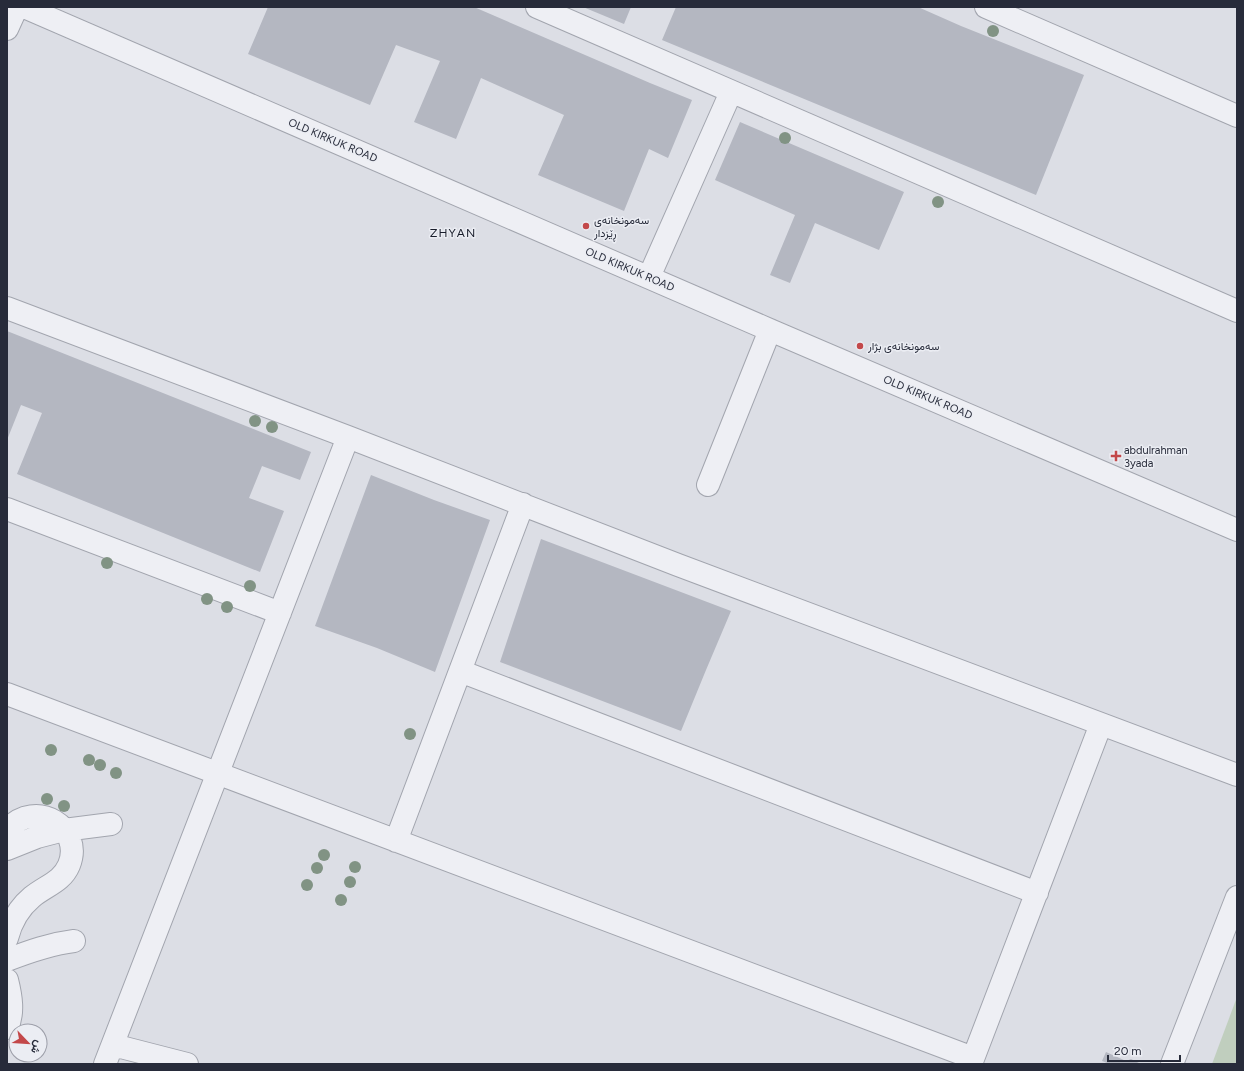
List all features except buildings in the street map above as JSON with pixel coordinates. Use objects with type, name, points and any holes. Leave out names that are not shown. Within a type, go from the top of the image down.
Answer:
[{"type":"street","points":[[7,29],[17,7]]},
{"type":"street","name":"OLD KIRKUK ROAD","points":[[24,7],[770,330],[1237,530]]},
{"type":"street","points":[[537,7],[1237,311]]},
{"type":"street","points":[[986,7],[1237,116]]},
{"type":"street","points":[[649,277],[731,92]]},
{"type":"street","points":[[7,308],[523,504],[678,565],[1237,775]]},
{"type":"street","points":[[708,485],[770,330]]},
{"type":"street","points":[[188,1064],[109,1054],[348,437]]},
{"type":"street","points":[[396,841],[523,504]]},
{"type":"street","points":[[7,509],[280,612]]},
{"type":"street","points":[[460,671],[1037,893]]},
{"type":"street","points":[[7,694],[972,1061],[1101,724]]},
{"type":"street","points":[[7,830],[21,818],[31,815],[45,816],[57,823],[66,832],[71,843],[72,854],[68,866],[62,876],[32,897],[19,911],[10,928],[7,938]]},
{"type":"street","points":[[7,849],[37,837],[64,830],[111,824]]},
{"type":"street","points":[[1172,1064],[1237,897]]},
{"type":"street","points":[[7,960],[33,949],[74,941]]},
{"type":"street","points":[[7,980],[11,1002],[10,1021],[7,1028]]},
{"type":"green space","points":[[1237,997],[1237,1064],[1212,1064]]},
{"type":"place","name":"سەمونخانەی ڕێزدار","points":[[586,226]]},
{"type":"place","name":"سەمونخانەی بژار","points":[[860,346]]},
{"type":"place","name":"abdulrahman 3yada","points":[[1116,456]]},
{"type":"district","name":"ZHYAN","points":[[453,233]]}]
